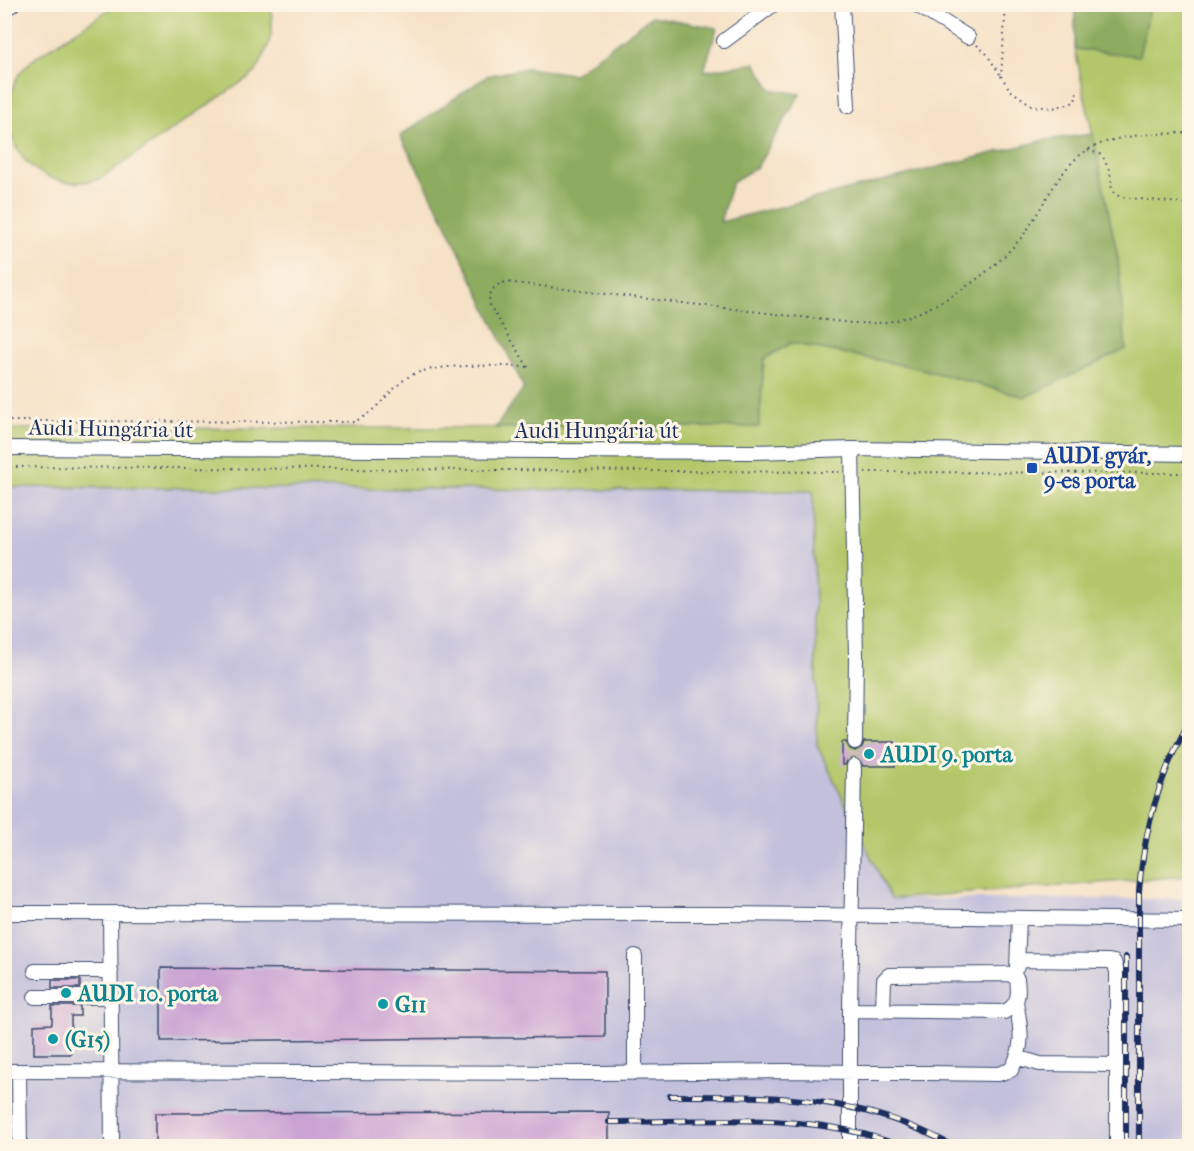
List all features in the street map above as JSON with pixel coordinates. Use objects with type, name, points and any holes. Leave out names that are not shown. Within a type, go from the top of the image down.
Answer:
[{"type":"street","points":[[4,10],[13,4]]},
{"type":"street","points":[[724,41],[774,4]]},
{"type":"street","points":[[842,4],[848,106]]},
{"type":"street","points":[[915,4],[968,37]]},
{"type":"street","name":"Audi Hungária út","points":[[4,448],[717,452],[852,449],[1190,454]]},
{"type":"street","points":[[852,449],[856,657],[855,742]]},
{"type":"street","points":[[850,1146],[854,765]]},
{"type":"street","points":[[4,913],[853,915],[1190,920]]},
{"type":"street","points":[[110,913],[112,1146]]},
{"type":"street","points":[[20,1146],[12,1071],[635,1073],[849,1071],[998,1074],[1011,1071],[1019,1058],[1021,1036],[1017,979],[1019,918]]},
{"type":"street","points":[[635,956],[635,1073]]},
{"type":"street","points":[[1018,960],[1109,961],[1114,963],[1117,972],[1117,1146]]},
{"type":"street","points":[[35,970],[111,971]]},
{"type":"street","points":[[883,1010],[884,980],[889,975],[1010,974],[1017,979]]},
{"type":"street","points":[[35,997],[110,997]]},
{"type":"street","points":[[850,1010],[1004,1012],[1012,1009],[1017,1002]]},
{"type":"street","points":[[1019,1058],[1040,1064],[1117,1065]]},
{"type":"path","points":[[1001,76],[1006,4]]},
{"type":"path","points":[[968,37],[986,53],[1010,90],[1033,106],[1053,108],[1075,102],[1078,88]]},
{"type":"path","points":[[4,421],[354,422],[368,416],[409,377],[422,371],[441,368],[528,367],[489,304],[492,289],[506,282],[851,322],[888,322],[911,315],[951,295],[995,265],[1028,230],[1067,169],[1088,150],[1100,144],[1119,140],[1151,135],[1190,133]]},
{"type":"path","points":[[1088,150],[1102,155],[1110,172],[1112,191],[1120,197],[1190,204]]},
{"type":"path","points":[[4,467],[1190,473]]},
{"type":"shaded area","points":[[5,487],[813,491],[817,745],[891,899],[1189,899],[1189,1146],[5,1146]]},
{"type":"green space","points":[[117,4],[269,5],[272,31],[264,57],[255,73],[101,178],[82,182],[64,181],[47,176],[33,168],[21,155],[13,140],[9,122],[10,99],[14,83],[33,59]]},
{"type":"green space","points":[[1075,5],[1153,5],[1150,8],[1139,56],[1075,49]]},
{"type":"green space","points":[[1153,5],[1189,5],[1189,876],[891,899],[817,745],[813,491],[5,487],[5,429],[759,427],[764,359],[791,343],[918,368],[1025,397],[1118,259],[1075,49],[1102,51]]},
{"type":"green space","points":[[652,16],[717,28],[704,71],[755,63],[771,89],[800,94],[757,167],[732,182],[720,222],[1045,140],[1093,134],[1118,259],[1126,349],[1025,397],[918,368],[791,343],[764,359],[759,427],[495,428],[524,388],[440,211],[400,136],[487,76],[526,68],[574,74]]},
{"type":"building","name":"AUDI 9. porta","points":[[842,742],[846,742],[850,749],[855,751],[862,747],[864,742],[895,742],[895,766],[863,766],[859,759],[854,757],[842,765]]},
{"type":"building","name":"G11","points":[[161,968],[605,971],[605,1037],[161,1041]]},
{"type":"building","points":[[52,980],[80,980],[80,988],[52,988]]},
{"type":"building","name":"(G15)","points":[[52,1006],[80,1006],[80,1016],[71,1016],[71,1054],[34,1054],[34,1025],[52,1024]]},
{"type":"building","points":[[609,1112],[609,1146],[155,1146],[155,1113]]},
{"type":"tunnel","points":[[854,766],[855,742]]},
{"type":"railway","points":[[1139,1146],[1139,891],[1141,869],[1155,803],[1170,761],[1190,721]]},
{"type":"railway","points":[[1126,957],[1126,1146]]},
{"type":"railway","points":[[670,1096],[780,1098],[850,1107],[884,1116],[953,1146]]},
{"type":"railway","points":[[609,1122],[757,1120],[794,1123],[831,1127],[900,1146]]},
{"type":"place","name":"AUDI gyár, 9-es porta","points":[[1032,468]]},
{"type":"place","name":"AUDI 9. porta","points":[[869,754]]},
{"type":"place","name":"AUDI 10. porta","points":[[66,993]]},
{"type":"place","name":"G11","points":[[383,1004]]},
{"type":"place","name":"(G15)","points":[[53,1039]]}]
